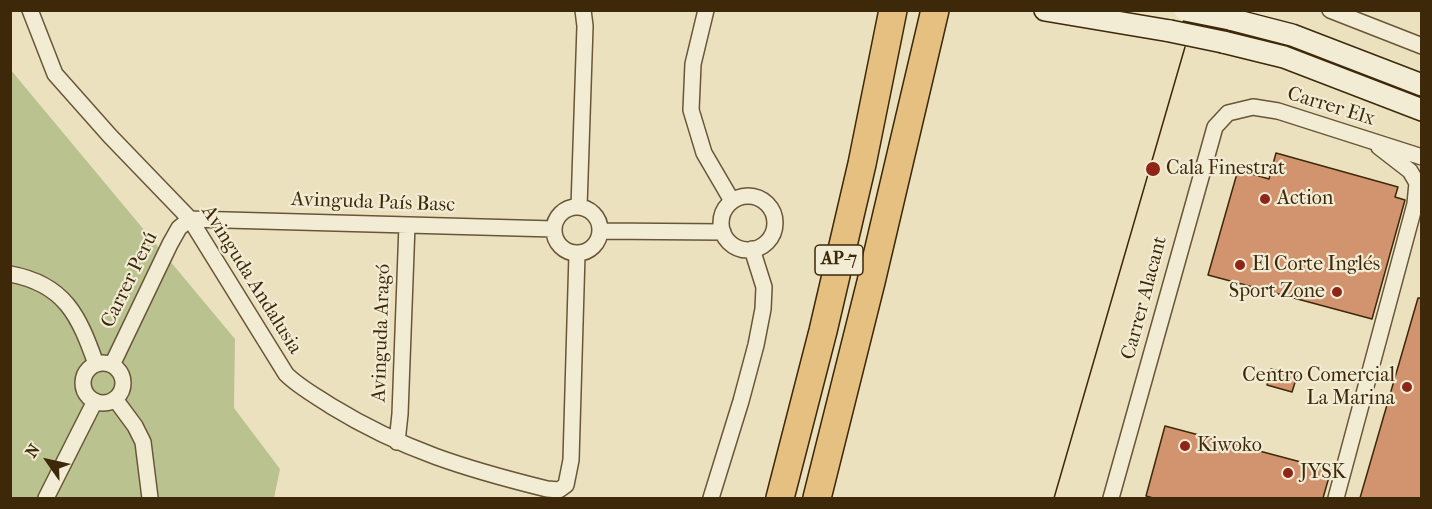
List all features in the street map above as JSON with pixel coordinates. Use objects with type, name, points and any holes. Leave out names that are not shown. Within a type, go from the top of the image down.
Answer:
[{"type":"highway","name":"AP-7","points":[[780,498],[823,331],[862,164],[892,15]]},
{"type":"highway","name":"AP-7","points":[[817,498],[934,17]]},
{"type":"main road","points":[[1045,10],[1170,31],[1284,57],[1422,110]]},
{"type":"main road","points":[[1185,10],[1292,35],[1422,85]]},
{"type":"street","name":"Avinguda Andalusia","points":[[30,10],[55,74],[110,136],[190,219],[286,374],[294,382],[340,412],[397,442],[465,468],[547,489],[559,490],[566,485],[569,475],[577,254]]},
{"type":"street","points":[[579,207],[585,26],[583,10]]},
{"type":"street","points":[[1330,10],[1422,46]]},
{"type":"street","points":[[705,11],[693,64],[691,110],[704,153],[732,201]]},
{"type":"street","name":"Carrer Elx","points":[[1228,113],[1253,107],[1278,111],[1422,157]]},
{"type":"street","name":"Carrer Alacant","points":[[1111,498],[1208,148],[1215,127],[1228,113]]},
{"type":"street","points":[[1336,498],[1415,204],[1417,183],[1410,171],[1372,141]]},
{"type":"street","points":[[748,196],[757,197],[771,208],[775,225],[768,241],[752,249],[735,246],[728,241],[723,232],[722,216],[732,201],[748,196]]},
{"type":"street","points":[[579,207],[595,215],[600,231],[596,244],[591,250],[577,254],[562,248],[557,242],[554,229],[561,214],[579,207]]},
{"type":"street","name":"Avinguda País Basc","points":[[190,219],[554,229]]},
{"type":"street","name":"Carrer Perú","points":[[112,365],[170,244],[179,228],[190,219]]},
{"type":"street","name":"Avinguda Aragó","points":[[397,442],[407,225]]},
{"type":"street","points":[[600,231],[723,232]]},
{"type":"street","points":[[711,498],[744,390],[763,309],[764,287],[752,249]]},
{"type":"street","points":[[10,274],[39,283],[55,292],[69,306],[79,320],[96,364]]},
{"type":"street","points":[[96,364],[112,365],[121,372],[122,392],[115,399],[105,403],[87,396],[83,384],[87,371],[96,364]]},
{"type":"street","points":[[115,399],[135,426],[143,442],[150,498]]},
{"type":"street","points":[[46,498],[95,401]]},
{"type":"green space","points":[[10,69],[235,339],[234,408],[280,469],[274,498],[11,498]]},
{"type":"building","points":[[1276,153],[1398,187],[1395,197],[1405,200],[1372,319],[1208,275],[1238,170],[1269,179]]},
{"type":"building","name":"Centro Comercial La Marina","points":[[1418,298],[1422,298],[1422,498],[1360,498]]},
{"type":"building","points":[[1271,369],[1297,376],[1292,392],[1267,385]]},
{"type":"building","points":[[1165,426],[1331,470],[1323,498],[1153,498],[1146,496]]},
{"type":"tram line","points":[[1054,498],[1185,47]]},
{"type":"place","name":"Cala Finestrat","points":[[1153,169]]},
{"type":"place","name":"Action","points":[[1265,199]]},
{"type":"place","name":"El Corte Inglés","points":[[1240,265]]},
{"type":"place","name":"Sport Zone","points":[[1337,292]]},
{"type":"place","name":"Centro Comercial La Marina","points":[[1407,387]]},
{"type":"place","name":"Kiwoko","points":[[1185,446]]},
{"type":"place","name":"JYSK","points":[[1288,473]]}]
